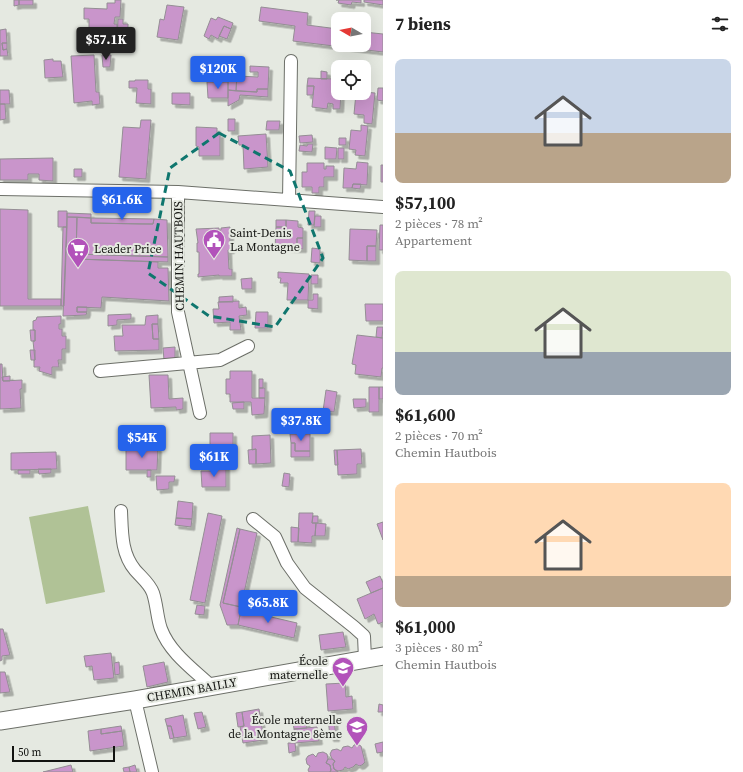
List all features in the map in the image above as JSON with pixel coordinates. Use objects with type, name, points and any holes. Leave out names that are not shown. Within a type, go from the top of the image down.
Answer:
[{"type":"street","points":[[289,200],[291,61]]},
{"type":"street","name":"CHEMIN HAUTBOIS","points":[[0,189],[178,192],[383,207]]},
{"type":"street","name":"CHEMIN HAUTBOIS","points":[[178,192],[178,304],[200,413]]},
{"type":"street","points":[[100,371],[220,360],[248,346]]},
{"type":"street","points":[[121,512],[123,546],[128,560],[149,585],[153,593],[161,629],[176,653],[211,686]]},
{"type":"street","points":[[253,519],[275,537],[287,563],[305,588],[364,636],[365,659]]},
{"type":"street","name":"CHEMIN BAILLY","points":[[0,721],[135,700],[383,656]]},
{"type":"street","points":[[135,700],[152,772]]},
{"type":"highlighted area","points":[[219,133],[290,171],[323,258],[275,327],[209,316],[148,273],[170,168]]},
{"type":"green space","points":[[88,506],[105,592],[46,604],[29,517]]},
{"type":"building","points":[[14,0],[19,0],[19,5],[14,6]]},
{"type":"building","points":[[19,0],[33,0],[33,5],[19,5]]},
{"type":"building","points":[[115,0],[121,0],[120,17],[115,17],[114,24],[117,24],[117,36],[109,35],[109,29],[89,28],[89,19],[84,19],[84,8],[107,9],[107,3],[115,3]]},
{"type":"building","points":[[339,0],[361,0],[361,3],[352,2],[351,5],[338,3]]},
{"type":"building","points":[[364,0],[383,0],[383,5],[364,2]]},
{"type":"building","points":[[167,5],[184,7],[178,40],[157,37],[160,19],[164,20]]},
{"type":"building","points":[[261,7],[308,13],[307,25],[331,28],[331,46],[293,41],[295,26],[259,21]]},
{"type":"building","points":[[218,17],[233,23],[231,29],[224,26],[218,39],[211,35],[209,39],[204,36],[211,18],[216,20]]},
{"type":"building","points":[[118,19],[123,19],[123,24],[128,24],[128,41],[117,41]]},
{"type":"building","points":[[224,26],[231,29],[227,39],[219,36]]},
{"type":"building","points":[[6,29],[7,43],[2,43],[3,50],[7,49],[8,56],[0,56],[0,30]]},
{"type":"building","points":[[371,33],[383,34],[383,52],[371,51]]},
{"type":"building","points":[[2,43],[7,43],[7,49],[3,50]]},
{"type":"building","points":[[94,55],[96,92],[99,92],[100,104],[92,105],[92,101],[74,103],[71,56]]},
{"type":"building","points":[[102,55],[111,55],[110,67],[103,67]]},
{"type":"building","points":[[53,59],[53,61],[61,61],[63,77],[45,78],[44,60]]},
{"type":"building","points":[[250,66],[269,67],[268,89],[257,89],[257,92],[236,91],[237,76],[258,77],[258,72],[250,72]]},
{"type":"building","points":[[321,71],[327,72],[327,79],[321,79]]},
{"type":"building","points":[[228,72],[237,73],[236,91],[228,90]]},
{"type":"building","points":[[308,78],[331,79],[331,100],[341,100],[340,109],[333,109],[333,104],[328,103],[327,109],[312,107],[314,86],[307,86]]},
{"type":"building","points":[[148,80],[148,89],[151,89],[151,104],[136,103],[137,88],[129,88],[129,81]]},
{"type":"building","points":[[207,82],[228,82],[228,98],[208,98]]},
{"type":"building","points":[[307,86],[314,86],[313,95],[307,95]]},
{"type":"building","points":[[378,88],[383,88],[383,101],[377,100]]},
{"type":"building","points":[[257,89],[268,89],[268,97],[240,95],[239,100],[228,106],[228,90],[257,92]]},
{"type":"building","points":[[0,90],[9,90],[10,104],[0,104]]},
{"type":"building","points":[[172,93],[190,93],[190,105],[172,104]]},
{"type":"building","points":[[371,93],[375,93],[372,124],[364,123],[364,115],[354,114],[355,100],[371,100]]},
{"type":"building","points":[[0,104],[5,104],[6,119],[0,120]]},
{"type":"building","points":[[228,119],[235,119],[235,131],[228,131]]},
{"type":"building","points":[[141,120],[151,120],[146,179],[119,177],[123,127],[140,128]]},
{"type":"building","points":[[267,121],[280,121],[279,130],[266,130]]},
{"type":"building","points":[[361,125],[368,126],[365,156],[355,155],[356,150],[349,149],[351,130],[361,131]]},
{"type":"building","points":[[196,127],[217,128],[217,134],[220,134],[220,156],[199,156],[199,147],[196,146]]},
{"type":"building","points":[[266,134],[268,167],[244,169],[243,145],[239,145],[238,136]]},
{"type":"building","points":[[312,135],[313,142],[300,143],[299,136]]},
{"type":"building","points":[[339,138],[346,138],[346,145],[339,145]]},
{"type":"building","points":[[308,144],[313,144],[312,152],[299,151],[300,145],[307,146]]},
{"type":"building","points":[[325,147],[337,148],[336,159],[325,159]]},
{"type":"building","points":[[338,148],[344,148],[344,159],[338,159]]},
{"type":"building","points":[[53,158],[53,181],[39,180],[39,174],[28,174],[28,180],[0,180],[0,159]]},
{"type":"building","points":[[357,162],[368,163],[367,185],[353,184],[352,188],[343,188],[344,168],[356,169]]},
{"type":"building","points":[[307,163],[324,163],[324,169],[326,169],[326,166],[334,166],[334,177],[324,177],[324,187],[319,187],[319,193],[312,193],[312,187],[302,187],[302,172],[307,172]]},
{"type":"building","points":[[381,165],[383,165],[383,182],[381,182]]},
{"type":"building","points":[[74,169],[82,169],[82,177],[74,177]]},
{"type":"building","points":[[353,184],[361,184],[360,189],[352,188]]},
{"type":"building","points":[[0,209],[28,210],[28,299],[61,299],[61,306],[0,306]]},
{"type":"building","points":[[58,211],[67,211],[67,227],[58,227]]},
{"type":"building","points":[[309,211],[315,211],[314,225],[308,225]]},
{"type":"building","points":[[67,213],[91,214],[91,218],[67,217]]},
{"type":"building","points":[[315,216],[321,216],[321,227],[314,227]]},
{"type":"building","points":[[67,217],[77,217],[76,259],[158,262],[158,268],[168,268],[169,301],[102,297],[101,308],[77,307],[77,312],[87,312],[86,315],[63,316]]},
{"type":"building","points":[[77,217],[91,218],[91,223],[153,224],[154,219],[167,220],[168,257],[76,254]]},
{"type":"building","points":[[91,218],[154,219],[153,224],[91,223]]},
{"type":"building","points":[[276,220],[286,220],[286,227],[276,227]]},
{"type":"building","points":[[286,220],[298,221],[298,227],[303,228],[303,238],[297,238],[297,249],[275,248],[276,227],[286,227]]},
{"type":"building","points":[[380,225],[383,225],[383,250],[379,250]]},
{"type":"building","points":[[63,227],[67,227],[64,306],[61,306]]},
{"type":"building","name":"Saint-Denis La Montagne","points":[[230,227],[231,250],[228,250],[229,269],[232,269],[232,276],[219,275],[198,277],[199,252],[197,252],[198,243],[196,229],[219,228],[219,230],[221,230],[221,228]]},
{"type":"building","points":[[350,229],[377,230],[376,246],[367,246],[367,261],[349,260]]},
{"type":"building","points":[[297,238],[303,238],[303,249],[297,249]]},
{"type":"building","points":[[367,246],[376,246],[376,261],[367,261]]},
{"type":"building","points":[[312,248],[320,249],[320,263],[311,262]]},
{"type":"building","points":[[76,254],[168,257],[168,262],[76,259]]},
{"type":"building","points":[[278,272],[309,274],[308,300],[287,300],[288,283],[280,283],[281,278],[278,278]]},
{"type":"building","points":[[311,275],[318,275],[318,284],[311,284]]},
{"type":"building","points":[[252,278],[252,289],[242,289],[241,279]]},
{"type":"building","points":[[313,294],[318,294],[318,309],[308,308],[308,300],[313,300]]},
{"type":"building","points":[[233,296],[233,302],[219,302],[219,297]]},
{"type":"building","points":[[239,301],[239,308],[246,307],[247,315],[239,316],[241,330],[230,330],[230,322],[214,323],[213,309],[219,309],[218,302]]},
{"type":"building","points":[[365,304],[383,304],[383,321],[366,321]]},
{"type":"building","points":[[77,307],[87,307],[87,312],[77,312]]},
{"type":"building","points":[[256,312],[268,312],[268,328],[255,328]]},
{"type":"building","points":[[131,314],[131,319],[117,320],[117,325],[108,326],[108,315]]},
{"type":"building","points":[[158,315],[158,324],[152,324],[153,339],[159,339],[159,350],[115,351],[114,336],[123,336],[122,325],[145,325],[146,316]]},
{"type":"building","points":[[61,316],[61,324],[59,324],[59,329],[62,329],[62,336],[66,336],[66,349],[62,349],[62,360],[58,360],[59,367],[52,367],[52,375],[39,371],[40,367],[34,367],[35,360],[33,341],[35,341],[35,330],[33,330],[33,321],[36,320],[37,317]]},
{"type":"building","points":[[152,324],[158,324],[159,339],[153,339]]},
{"type":"building","points":[[377,327],[383,327],[382,338],[376,337]]},
{"type":"building","points":[[30,330],[35,330],[35,341],[31,341]]},
{"type":"building","points":[[357,335],[383,338],[383,368],[381,377],[355,374],[356,365],[352,364]]},
{"type":"building","points":[[175,347],[175,360],[164,360],[163,348]]},
{"type":"building","points":[[30,350],[35,350],[35,360],[31,360]]},
{"type":"building","points":[[0,364],[2,364],[3,381],[22,380],[22,389],[20,389],[21,408],[0,409]]},
{"type":"building","points":[[230,371],[252,371],[252,398],[265,398],[264,414],[252,415],[251,402],[230,402],[230,394],[226,394],[226,379],[230,379]]},
{"type":"building","points":[[149,375],[168,375],[169,399],[183,398],[183,409],[176,410],[176,407],[151,408]]},
{"type":"building","points":[[10,376],[10,381],[3,381],[2,377]]},
{"type":"building","points":[[259,379],[263,379],[263,388],[259,388]]},
{"type":"building","points":[[369,387],[379,387],[379,412],[369,412]]},
{"type":"building","points":[[379,387],[383,387],[383,399],[379,399]]},
{"type":"building","points":[[259,388],[265,388],[265,398],[259,398]]},
{"type":"building","points":[[326,390],[337,392],[334,412],[323,411]]},
{"type":"building","points":[[353,399],[366,399],[366,407],[354,408]]},
{"type":"building","points":[[244,402],[244,409],[233,409],[232,403]]},
{"type":"building","points":[[210,433],[233,433],[233,449],[225,448],[225,454],[215,454],[215,448],[210,448]]},
{"type":"building","points":[[290,434],[310,434],[310,451],[295,451],[295,443],[291,443]]},
{"type":"building","points":[[270,435],[271,463],[256,464],[256,449],[252,450],[252,436]]},
{"type":"building","points":[[291,443],[295,443],[295,451],[310,451],[310,457],[291,457]]},
{"type":"building","points":[[126,448],[158,448],[157,470],[126,470]]},
{"type":"building","points":[[256,449],[256,464],[249,464],[248,450]]},
{"type":"building","points":[[361,449],[362,464],[357,464],[357,474],[338,475],[337,450]]},
{"type":"building","points":[[334,450],[337,450],[338,465],[335,465]]},
{"type":"building","points":[[56,452],[57,469],[11,470],[11,453]]},
{"type":"building","points":[[215,454],[225,454],[225,460],[215,460]]},
{"type":"building","points":[[215,460],[225,460],[226,467],[216,466]]},
{"type":"building","points":[[216,466],[226,467],[226,487],[202,487],[201,471],[215,471]]},
{"type":"building","points":[[38,469],[51,469],[51,473],[39,474]]},
{"type":"building","points":[[18,470],[30,470],[30,474],[18,474]]},
{"type":"building","points":[[147,470],[151,470],[151,477],[147,477]]},
{"type":"building","points":[[284,473],[290,474],[289,487],[282,486]]},
{"type":"building","points":[[156,476],[175,476],[174,482],[169,482],[169,489],[157,490]]},
{"type":"building","points":[[178,501],[193,503],[192,519],[176,518]]},
{"type":"building","points":[[208,513],[222,516],[205,603],[190,600]]},
{"type":"building","points":[[299,513],[313,513],[312,523],[316,523],[315,536],[312,536],[312,543],[298,542]]},
{"type":"building","points":[[313,516],[318,516],[318,523],[312,523]]},
{"type":"building","points":[[176,518],[192,519],[191,527],[175,525]]},
{"type":"building","points":[[383,522],[383,540],[377,524]]},
{"type":"building","points":[[316,523],[326,524],[325,536],[315,536]]},
{"type":"building","points":[[291,527],[299,528],[298,542],[291,542]]},
{"type":"building","points":[[237,528],[240,529],[223,603],[241,607],[241,610],[238,625],[227,625],[220,605]]},
{"type":"building","points":[[240,529],[257,533],[241,607],[223,603]]},
{"type":"building","points":[[380,576],[383,583],[383,588],[371,593],[366,582]]},
{"type":"building","points":[[383,588],[383,622],[378,624],[374,614],[365,619],[357,599]]},
{"type":"building","points":[[197,605],[205,606],[204,615],[195,614]]},
{"type":"building","points":[[241,610],[297,623],[294,638],[238,625]]},
{"type":"building","points":[[0,629],[3,629],[10,655],[2,656],[2,660],[0,661]]},
{"type":"building","points":[[343,632],[346,647],[321,650],[319,635]]},
{"type":"building","points":[[111,653],[114,678],[94,680],[92,666],[86,667],[84,656]]},
{"type":"building","points":[[119,662],[120,674],[115,675],[114,663]]},
{"type":"building","points":[[164,662],[168,682],[147,687],[143,666]]},
{"type":"building","points":[[0,672],[5,672],[10,692],[0,693]]},
{"type":"building","points":[[345,683],[346,697],[352,696],[353,709],[328,711],[326,684]]},
{"type":"building","points":[[379,704],[383,705],[383,712],[378,712]]},
{"type":"building","points":[[259,709],[264,740],[243,743],[240,727],[244,726],[242,712]]},
{"type":"building","points":[[202,712],[206,727],[198,729],[194,713]]},
{"type":"building","points":[[242,712],[244,726],[238,727],[236,713]]},
{"type":"building","points":[[183,715],[187,736],[174,738],[171,726],[167,726],[165,719]]},
{"type":"building","points":[[328,717],[334,719],[336,738],[330,738]]},
{"type":"building","points":[[306,721],[307,728],[294,729],[293,722]]},
{"type":"building","points":[[121,726],[122,731],[101,734],[101,729]]},
{"type":"building","points":[[167,726],[171,726],[174,738],[170,739]]},
{"type":"building","points":[[317,727],[319,741],[295,743],[294,729]]},
{"type":"building","points":[[101,729],[101,734],[122,731],[124,746],[90,751],[88,731]]},
{"type":"building","points":[[383,742],[383,752],[377,753],[375,744]]},
{"type":"building","points":[[288,743],[295,743],[296,751],[289,753]]},
{"type":"building","points":[[357,744],[361,746],[365,762],[362,765],[359,766],[356,764],[348,769],[345,767],[343,770],[338,771],[334,769],[333,764],[335,761],[332,759],[330,754],[332,750],[337,749],[341,751],[343,747],[348,746],[352,748]]},
{"type":"building","points":[[323,752],[327,754],[328,759],[326,763],[330,765],[330,772],[309,772],[308,770],[310,766],[307,764],[306,759],[308,756],[313,754],[316,757],[318,753]]},
{"type":"building","points":[[328,759],[335,761],[333,764],[334,769],[338,772],[330,772],[330,765],[326,763]]},
{"type":"building","points":[[71,765],[73,772],[43,772]]},
{"type":"building","points":[[135,765],[137,772],[130,772],[129,767]]},
{"type":"building","points":[[129,767],[130,772],[124,772],[123,768]]},
{"type":"place","name":"Saint-Denis La Montagne","points":[[214,260]]},
{"type":"place","name":"Leader Price","points":[[78,268]]},
{"type":"place","name":"École maternelle","points":[[343,688]]},
{"type":"place","name":"École maternelle de la Montagne 8ème","points":[[357,746]]}]
